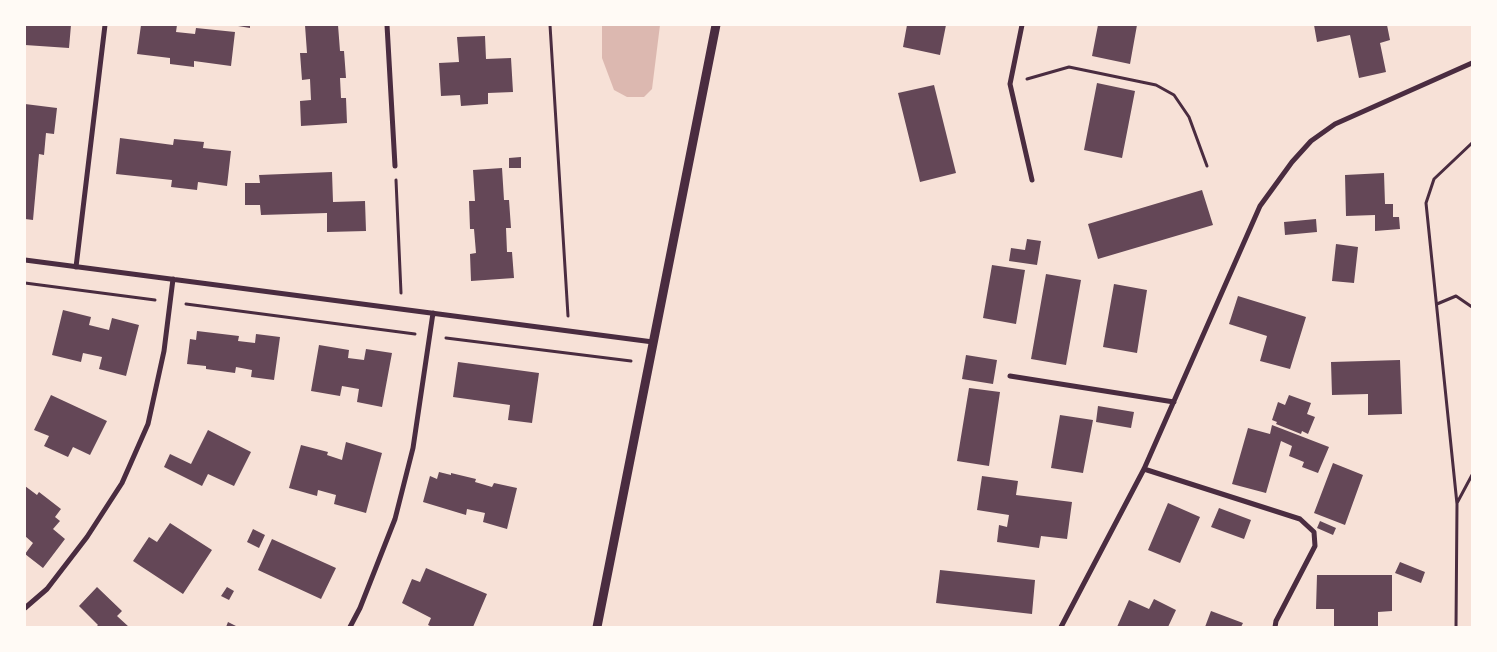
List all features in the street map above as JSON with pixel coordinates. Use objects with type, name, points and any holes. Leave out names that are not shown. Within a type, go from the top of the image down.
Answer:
[{"type":"street","points":[[76,267],[105,25]]},
{"type":"street","points":[[387,25],[395,166]]},
{"type":"street","points":[[597,627],[716,25]]},
{"type":"street","points":[[1022,25],[1010,84],[1032,180]]},
{"type":"street","points":[[1061,627],[1144,469],[1260,206],[1292,162],[1311,140],[1335,124],[1472,63]]},
{"type":"street","points":[[25,260],[653,342]]},
{"type":"street","points":[[25,608],[47,589],[82,545],[122,483],[148,424],[164,351],[173,279]]},
{"type":"street","points":[[350,627],[360,608],[395,519],[413,448],[433,313]]},
{"type":"street","points":[[1010,376],[1174,402]]},
{"type":"street","points":[[1144,469],[1300,519],[1314,532],[1315,546],[1276,621],[1275,627]]},
{"type":"path","points":[[550,25],[569,331]]},
{"type":"path","points":[[1010,84],[1069,67],[1156,85],[1174,95],[1189,117],[1207,166]]},
{"type":"path","points":[[1456,627],[1457,504],[1426,203],[1434,179],[1472,143]]},
{"type":"path","points":[[395,166],[402,309]]},
{"type":"path","points":[[25,283],[648,365]]},
{"type":"path","points":[[1437,304],[1456,296],[1472,307]]},
{"type":"path","points":[[1457,504],[1472,475]]},
{"type":"shaded area","points":[[602,25],[660,25],[652,89],[644,97],[627,97],[614,90],[602,58]]},
{"type":"building","points":[[25,25],[71,25],[69,48],[25,45]]},
{"type":"building","points":[[141,25],[177,25],[176,32],[195,34],[196,28],[235,32],[231,66],[194,61],[194,67],[170,64],[170,58],[137,54]]},
{"type":"building","points":[[232,25],[250,25],[250,28]]},
{"type":"building","points":[[305,25],[338,25],[340,51],[344,51],[346,78],[340,78],[341,98],[346,98],[347,123],[301,126],[300,101],[311,100],[310,79],[302,80],[300,53],[307,53]]},
{"type":"building","points":[[907,25],[946,25],[940,55],[903,47]]},
{"type":"building","points":[[1098,25],[1137,25],[1130,64],[1092,56]]},
{"type":"building","points":[[1314,25],[1387,25],[1390,40],[1380,43],[1386,72],[1359,78],[1350,35],[1317,42]]},
{"type":"building","points":[[485,36],[486,59],[511,58],[513,92],[488,93],[488,104],[461,106],[460,95],[441,96],[439,63],[459,62],[457,37]]},
{"type":"building","points":[[1097,83],[1135,91],[1122,158],[1084,150]]},
{"type":"building","points":[[934,85],[956,173],[920,182],[898,93]]},
{"type":"building","points":[[25,104],[57,108],[54,134],[46,133],[44,155],[39,154],[33,220],[25,219]]},
{"type":"building","points":[[120,138],[173,145],[174,139],[204,142],[203,148],[231,151],[227,186],[198,182],[197,190],[171,187],[172,180],[116,174]]},
{"type":"building","points":[[521,157],[521,168],[509,168],[509,158]]},
{"type":"building","points":[[502,168],[504,200],[509,200],[511,228],[506,228],[507,252],[512,252],[514,278],[471,281],[470,254],[476,253],[474,229],[470,229],[469,201],[475,201],[473,170]]},
{"type":"building","points":[[332,172],[333,202],[365,201],[366,231],[327,232],[327,213],[261,215],[260,205],[245,205],[245,183],[260,183],[259,175]]},
{"type":"building","points":[[1384,173],[1385,204],[1393,204],[1393,217],[1399,217],[1400,229],[1375,231],[1375,215],[1346,216],[1345,175]]},
{"type":"building","points":[[1202,190],[1213,225],[1098,259],[1088,224]]},
{"type":"building","points":[[1316,219],[1317,232],[1285,235],[1284,222]]},
{"type":"building","points":[[1027,239],[1041,241],[1037,265],[1009,261],[1011,248],[1025,250]]},
{"type":"building","points":[[1336,244],[1358,247],[1354,283],[1332,281]]},
{"type":"building","points":[[992,265],[1025,270],[1016,324],[983,318]]},
{"type":"building","points":[[1046,274],[1081,280],[1066,365],[1031,359]]},
{"type":"building","points":[[1114,284],[1147,290],[1137,353],[1103,347]]},
{"type":"building","points":[[1238,296],[1306,317],[1290,369],[1260,361],[1267,336],[1229,324]]},
{"type":"building","points":[[63,310],[91,317],[89,325],[109,330],[112,318],[139,325],[126,376],[99,369],[102,357],[83,353],[81,362],[52,355]]},
{"type":"building","points":[[197,331],[239,336],[238,341],[255,343],[256,334],[280,337],[274,380],[251,377],[252,370],[236,367],[235,373],[206,369],[206,366],[187,364],[190,339],[196,340]]},
{"type":"building","points":[[319,345],[349,350],[348,358],[364,360],[366,349],[392,353],[382,407],[357,402],[359,389],[342,386],[340,396],[311,391]]},
{"type":"building","points":[[966,355],[997,360],[993,384],[962,379]]},
{"type":"building","points":[[1400,360],[1402,414],[1368,415],[1368,394],[1332,395],[1331,362]]},
{"type":"building","points":[[458,362],[539,373],[532,423],[508,420],[510,405],[453,397]]},
{"type":"building","points":[[969,388],[1000,392],[989,466],[957,461]]},
{"type":"building","points":[[51,395],[107,421],[90,455],[73,447],[68,457],[44,446],[49,436],[34,430]]},
{"type":"building","points":[[1289,395],[1311,403],[1307,414],[1315,417],[1308,434],[1302,431],[1301,434],[1276,424],[1277,422],[1272,420],[1278,402],[1285,405]]},
{"type":"building","points":[[1098,406],[1134,412],[1131,428],[1096,422]]},
{"type":"building","points":[[1060,415],[1093,420],[1083,473],[1051,468]]},
{"type":"building","points":[[1272,425],[1329,447],[1318,473],[1302,467],[1304,462],[1289,456],[1292,446],[1281,441],[1266,493],[1232,484],[1248,428],[1270,434]]},
{"type":"building","points":[[208,430],[251,452],[234,486],[208,474],[202,486],[164,467],[170,454],[191,464]]},
{"type":"building","points":[[346,442],[382,453],[366,513],[334,504],[336,495],[318,490],[317,496],[289,488],[301,445],[328,452],[327,455],[342,460]]},
{"type":"building","points":[[1333,463],[1363,475],[1345,525],[1314,513]]},
{"type":"building","points":[[439,472],[476,479],[475,482],[492,487],[494,483],[517,488],[507,529],[483,522],[485,513],[467,509],[466,515],[423,502],[430,476],[437,479]]},
{"type":"building","points":[[982,476],[1018,481],[1016,495],[1072,502],[1067,539],[1041,536],[1039,548],[997,542],[999,525],[1007,527],[1009,515],[977,510]]},
{"type":"building","points":[[25,486],[37,495],[39,492],[61,509],[55,517],[60,521],[53,529],[65,539],[43,568],[25,554],[33,543],[25,536]]},
{"type":"building","points":[[1168,503],[1200,517],[1180,563],[1148,550]]},
{"type":"building","points":[[1219,508],[1251,520],[1244,539],[1211,527]]},
{"type":"building","points":[[1320,521],[1336,528],[1333,535],[1317,528]]},
{"type":"building","points":[[170,523],[212,550],[183,594],[133,561],[149,537],[157,542]]},
{"type":"building","points":[[253,529],[265,535],[259,548],[247,542]]},
{"type":"building","points":[[272,539],[336,568],[321,599],[258,570]]},
{"type":"building","points":[[1400,562],[1425,572],[1421,583],[1395,573]]},
{"type":"building","points":[[426,568],[487,594],[473,627],[432,627],[428,625],[431,618],[402,603],[412,579],[420,582]]},
{"type":"building","points":[[940,570],[1035,580],[1032,614],[936,603]]},
{"type":"building","points":[[1317,575],[1392,575],[1392,611],[1378,612],[1378,627],[1334,627],[1334,609],[1316,609]]},
{"type":"building","points":[[97,587],[122,611],[117,616],[129,627],[96,627],[98,625],[79,606]]},
{"type":"building","points":[[227,587],[234,591],[229,600],[221,596]]},
{"type":"building","points":[[1154,599],[1176,610],[1168,627],[1117,627],[1129,600],[1149,609]]},
{"type":"building","points":[[1211,611],[1243,623],[1241,627],[1205,627]]},
{"type":"building","points":[[228,622],[238,627],[226,627]]}]
